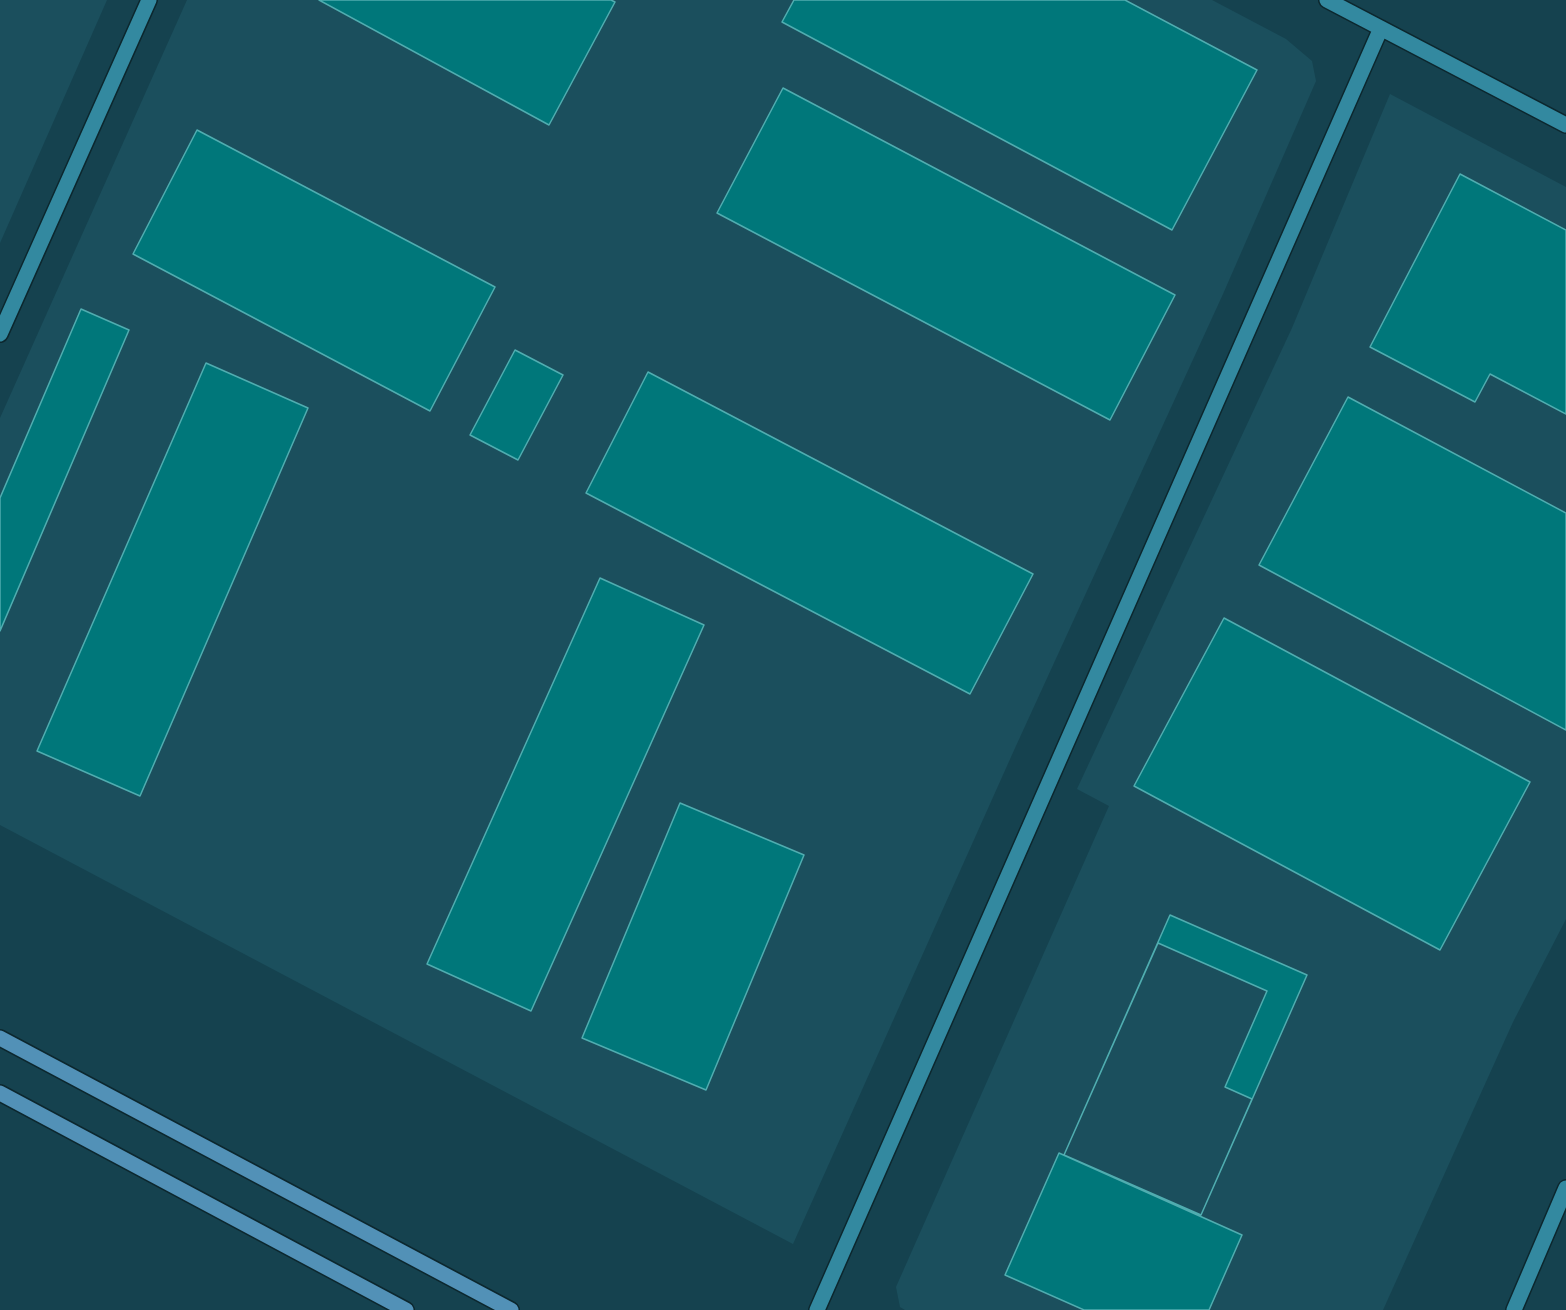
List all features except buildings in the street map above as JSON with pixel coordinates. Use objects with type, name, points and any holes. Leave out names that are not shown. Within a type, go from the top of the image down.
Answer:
[{"type":"main road","points":[[0,1038],[511,1310]]},
{"type":"main road","points":[[0,1093],[406,1310]]},
{"type":"street","points":[[0,334],[149,0]]},
{"type":"street","points":[[1328,0],[1566,124]]},
{"type":"street","points":[[817,1310],[1381,28]]},
{"type":"street","points":[[1514,1310],[1566,1188]]},
{"type":"shaded area","points":[[0,0],[107,0],[0,243]]},
{"type":"shaded area","points":[[187,0],[1212,0],[1286,39],[1312,61],[1316,81],[1223,294],[1015,748],[793,1244],[0,825],[0,418]]},
{"type":"shaded area","points":[[1390,94],[1566,187],[1566,919],[1513,1022],[1383,1310],[905,1310],[900,1307],[896,1287],[1109,806],[1077,789],[1292,328]]}]
